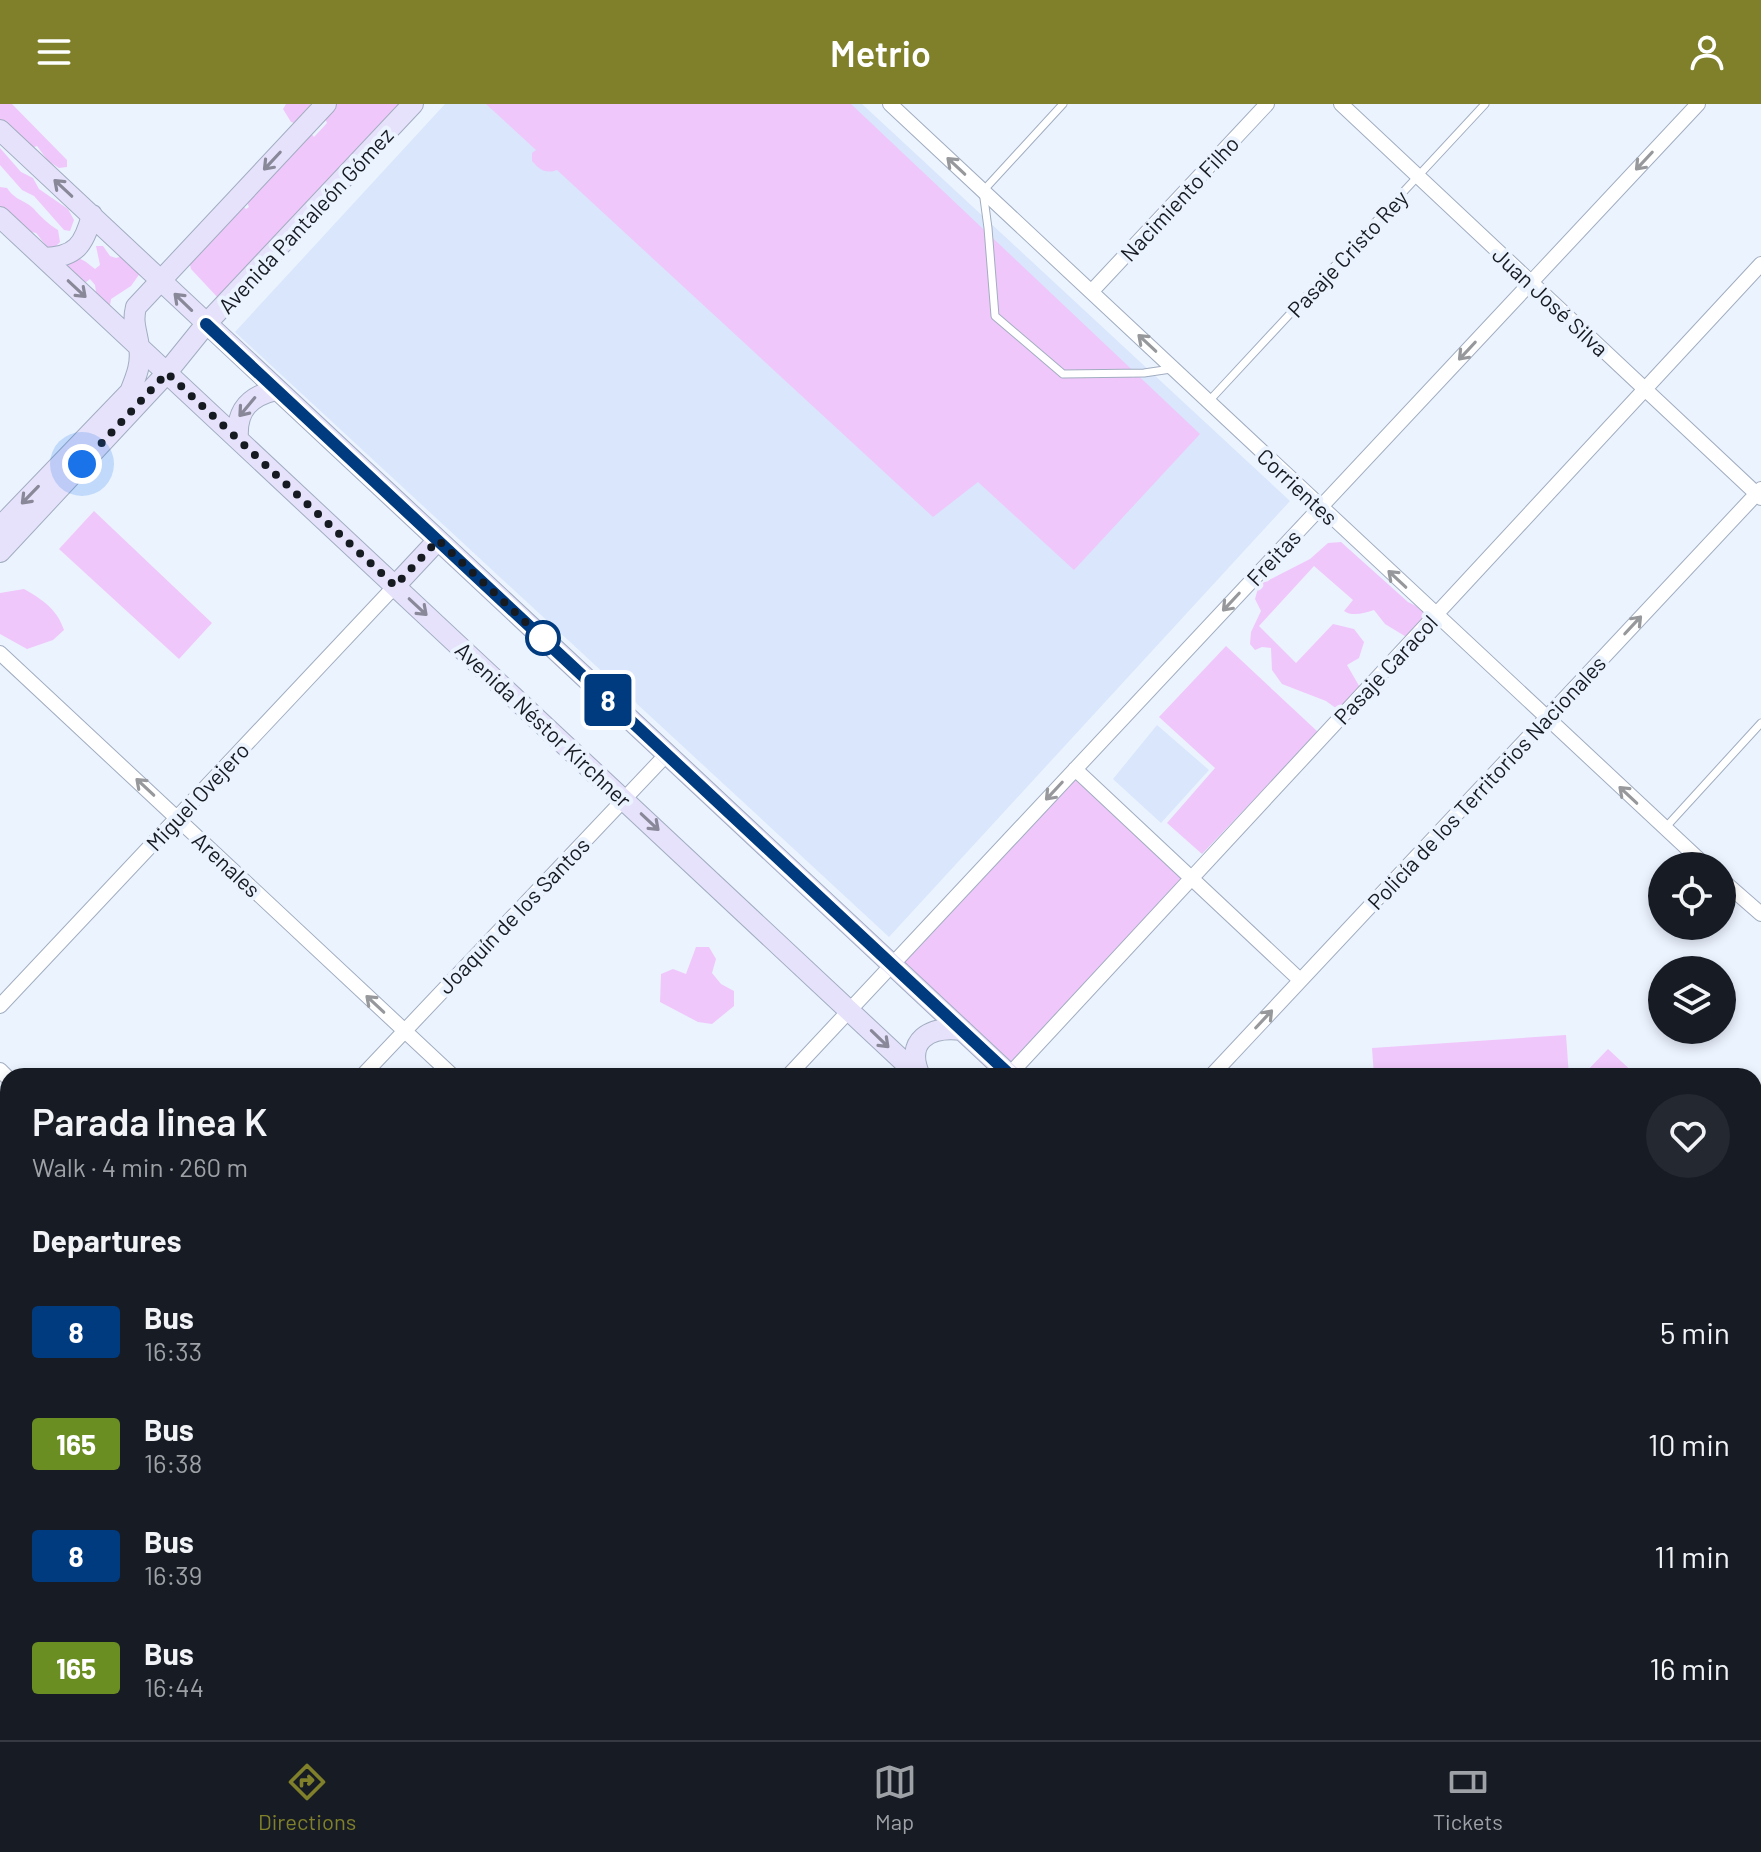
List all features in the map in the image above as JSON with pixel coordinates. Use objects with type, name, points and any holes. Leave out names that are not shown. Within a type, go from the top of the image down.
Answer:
[{"type":"main road","points":[[0,527],[130,392],[139,371],[139,347],[133,326],[136,307],[326,104]]},
{"type":"main road","name":"Avenida Pantaleón Gómez","points":[[0,552],[167,373],[206,324],[413,104]]},
{"type":"main road","points":[[0,130],[1003,1068]]},
{"type":"main road","points":[[44,258],[61,258],[74,250],[84,241],[92,215]]},
{"type":"main road","name":"Avenida Néstor Kirchner","points":[[0,217],[911,1068]]},
{"type":"main road","points":[[238,438],[240,414],[248,402],[260,394],[276,390]]},
{"type":"main road","points":[[395,586],[438,540]]},
{"type":"main road","points":[[918,1068],[914,1056],[918,1043],[925,1035],[948,1028],[962,1030]]},
{"type":"street","name":"Corrientes","points":[[890,104],[1690,852]]},
{"type":"street","name":"Nacimiento Filho","points":[[1092,291],[1267,104]]},
{"type":"street","name":"Juan José Silva","points":[[1341,104],[1760,493]]},
{"type":"street","name":"Freitas","points":[[795,1068],[1698,104]]},
{"type":"street","name":"Pasaje Caracol","points":[[1016,1068],[1761,264]]},
{"type":"street","name":"Policía de los Territorios Nacionales","points":[[1218,1068],[1760,493]]},
{"type":"street","name":"Miguel Ovejero","points":[[0,1006],[395,586]]},
{"type":"street","name":"Arenales","points":[[0,653],[444,1068]]},
{"type":"street","name":"Joaquín de los Santos","points":[[369,1068],[666,755]]},
{"type":"street","points":[[1075,769],[1300,980]]},
{"type":"street","points":[[1736,892],[1761,914]]},
{"type":"lane","points":[[1063,104],[983,191],[995,316],[1063,374],[1144,373],[1173,368]]},
{"type":"lane","name":"Pasaje Cristo Rey","points":[[1208,403],[1485,104]]},
{"type":"lane","points":[[1664,829],[1761,723]]},
{"type":"shaded area","points":[[0,104],[12,104],[67,160],[67,167],[59,168],[48,161],[37,146],[26,150],[10,125],[0,126]]},
{"type":"shaded area","points":[[286,104],[310,104],[309,117],[297,124],[291,122],[283,109]]},
{"type":"shaded area","points":[[331,104],[399,104],[220,300],[191,269],[189,261],[240,203],[246,209],[249,207],[245,198],[310,132],[314,137],[327,123],[324,116]]},
{"type":"shaded area","points":[[445,104],[862,104],[1290,501],[889,937],[235,332]]},
{"type":"shaded area","points":[[486,104],[851,104],[1200,434],[1074,570],[978,482],[933,517],[557,170],[546,171],[538,167],[532,161],[532,153],[536,150]]},
{"type":"shaded area","points":[[0,148],[21,172],[33,178],[39,189],[68,209],[74,220],[70,231],[64,230],[34,196],[22,190],[0,165]]},
{"type":"shaded area","points":[[0,187],[7,188],[58,230],[60,242],[54,248],[48,248],[36,233],[23,230],[17,218],[0,213]]},
{"type":"shaded area","points":[[96,246],[103,246],[110,256],[116,258],[129,254],[143,269],[131,286],[111,299],[109,312],[99,311],[95,285],[90,279],[75,291],[61,280],[68,260],[72,258],[82,260],[95,269],[100,265]]},
{"type":"shaded area","points":[[94,511],[212,623],[179,659],[59,549]]},
{"type":"shaded area","points":[[1341,542],[1408,602],[1428,612],[1435,620],[1408,638],[1385,624],[1374,610],[1347,613],[1344,611],[1353,600],[1314,566],[1259,626],[1296,663],[1333,624],[1354,629],[1364,642],[1359,658],[1347,665],[1369,703],[1351,719],[1326,701],[1282,684],[1272,670],[1271,648],[1255,650],[1250,644],[1251,632],[1261,611],[1255,599],[1259,585],[1310,559],[1328,543]]},
{"type":"shaded area","points":[[24,589],[48,606],[64,630],[53,640],[27,649],[0,634],[0,593]]},
{"type":"shaded area","points":[[1226,646],[1318,732],[1202,854],[1167,823],[1215,768],[1159,717]]},
{"type":"shaded area","points":[[1157,725],[1209,770],[1161,823],[1113,779]]},
{"type":"shaded area","points":[[1076,777],[1185,880],[1009,1068],[899,964]]},
{"type":"shaded area","points":[[696,947],[709,947],[716,959],[712,973],[721,984],[734,991],[734,1006],[712,1024],[698,1022],[660,1002],[661,974],[673,969],[686,974]]},
{"type":"shaded area","points":[[1566,1035],[1568,1068],[1373,1068],[1372,1048]]},
{"type":"shaded area","points":[[1608,1049],[1628,1068],[1590,1068]]},
{"type":"bus line","name":"8","points":[[206,324],[1003,1068]]},
{"type":"route","points":[[82,464],[167,373],[395,586],[438,540],[551,646],[543,638]]}]
